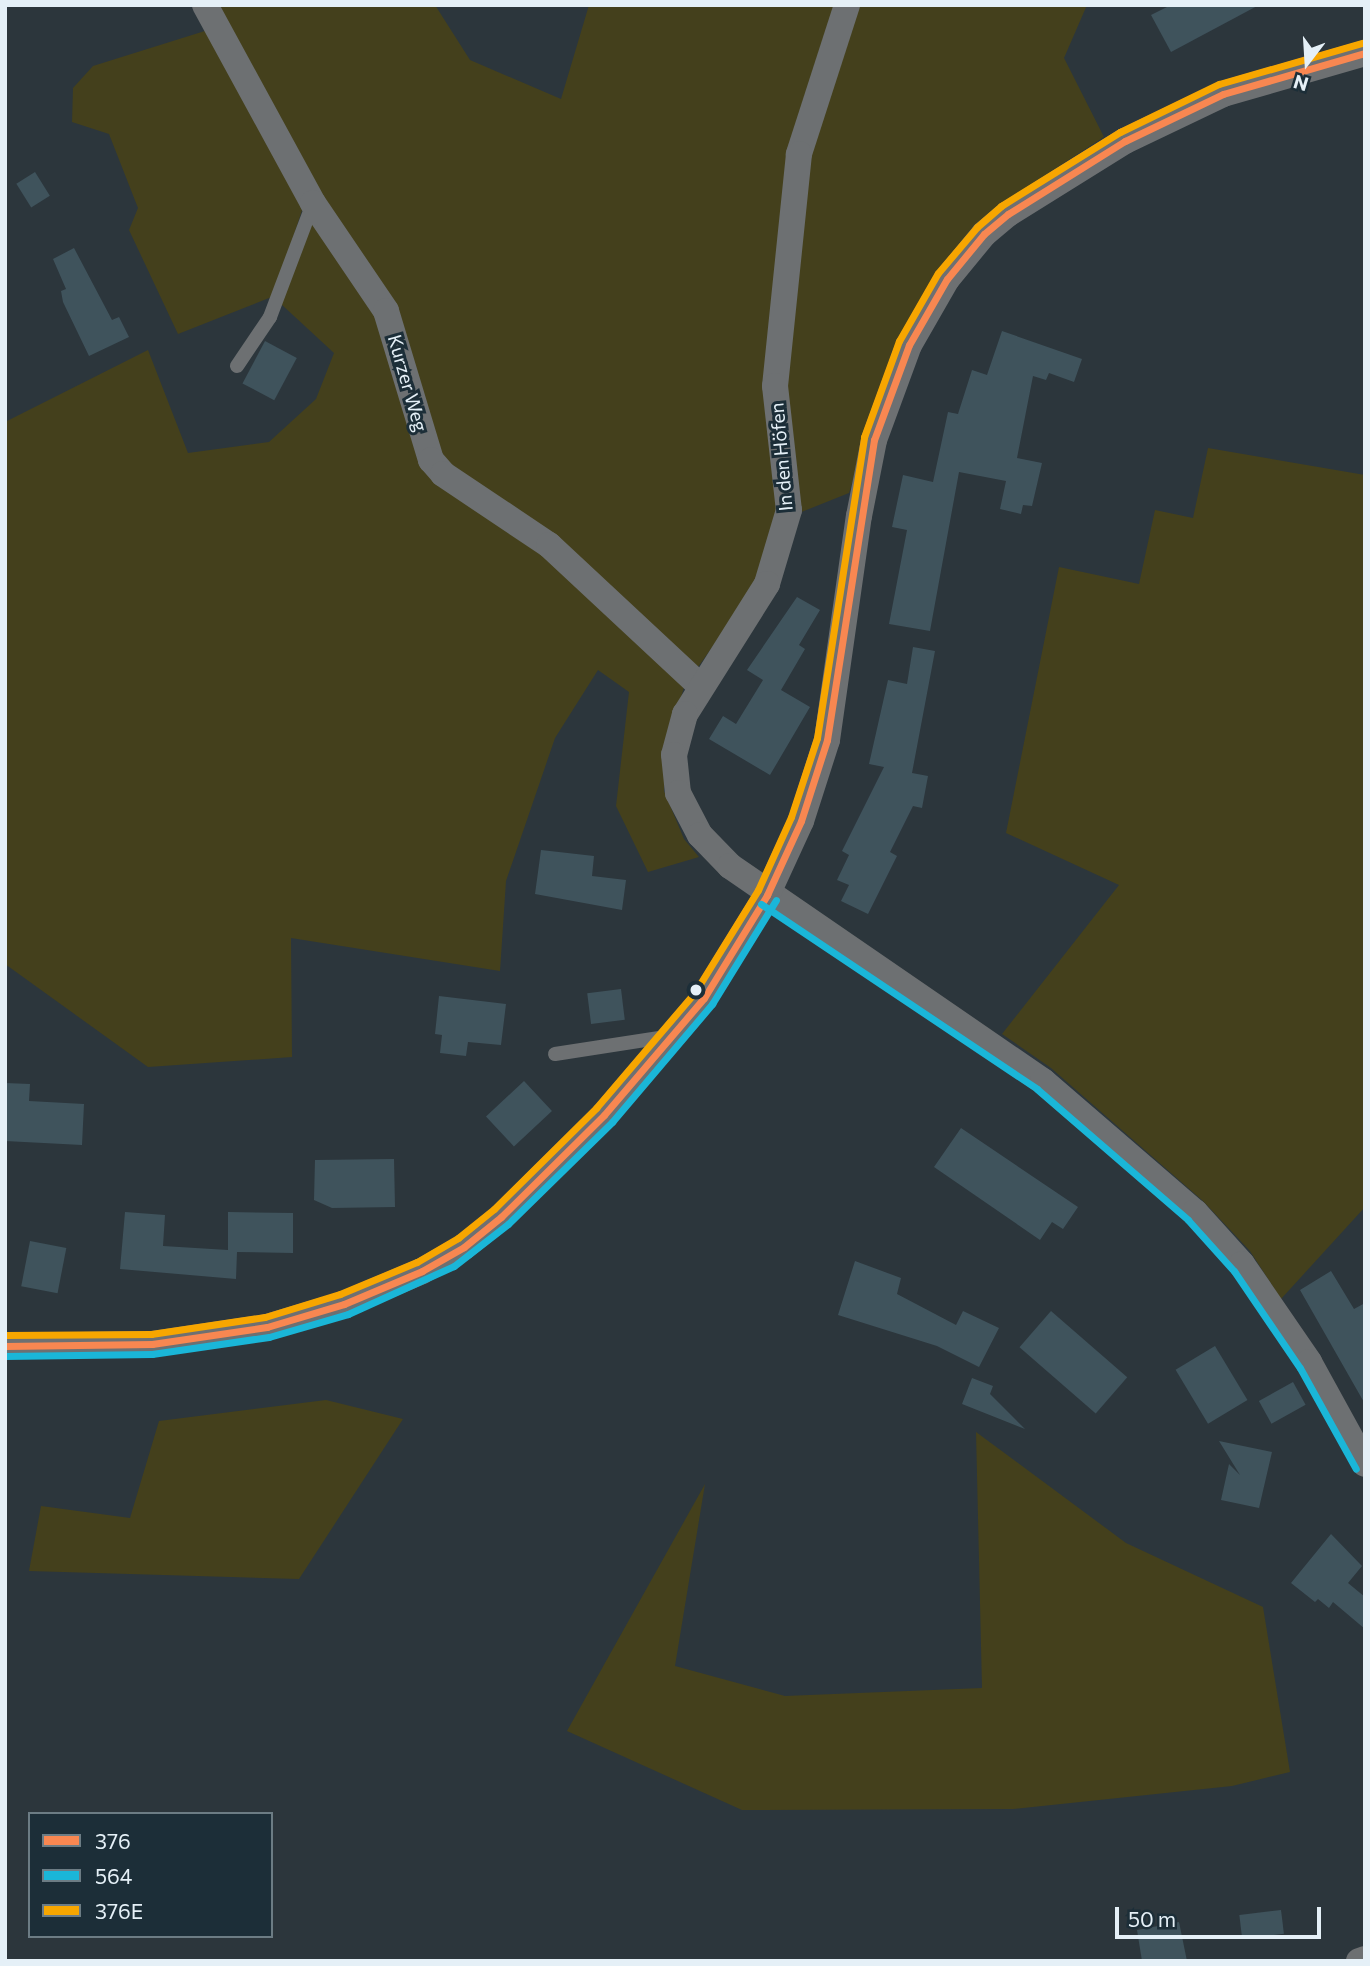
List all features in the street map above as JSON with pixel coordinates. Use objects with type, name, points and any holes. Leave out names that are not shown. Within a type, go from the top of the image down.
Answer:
[{"type":"street","name":"Kurzer Weg","points":[[205,5],[313,203],[387,311],[431,460],[443,474],[549,545],[699,685]]},
{"type":"street","name":"In den Höfen","points":[[847,5],[799,154],[775,386],[789,510],[767,584],[741,629],[699,685],[685,713],[674,755],[678,793],[701,835],[730,866],[767,895],[1044,1080],[1195,1212],[1242,1264],[1310,1362],[1365,1464]]},
{"type":"street","points":[[5,1346],[82,1347],[211,1338],[314,1315],[422,1270],[464,1247],[501,1217],[604,1115],[672,1036],[719,978],[767,895],[801,821],[827,740],[859,516],[874,440],[909,345],[947,279],[984,234],[1008,214],[1125,141],[1223,94],[1365,53]]},
{"type":"street","points":[[1359,1961],[1365,1959]]},
{"type":"lane","points":[[237,366],[270,317],[313,203]]},
{"type":"lane","points":[[555,1054],[672,1036]]},
{"type":"shaded area","points":[[216,5],[435,5],[470,60],[561,99],[589,5],[1087,5],[1064,58],[1104,137],[999,205],[930,282],[892,350],[849,493],[799,513],[780,506],[758,582],[684,687],[665,753],[664,791],[684,839],[699,857],[648,872],[616,806],[629,692],[598,670],[555,738],[506,881],[500,971],[291,938],[292,1057],[148,1067],[5,964],[5,422],[148,350],[188,453],[269,442],[316,399],[334,353],[281,304],[313,215],[378,312],[426,462],[450,486],[450,467],[437,455],[430,438],[392,305],[319,196]]},
{"type":"shaded area","points":[[208,30],[304,204],[274,296],[178,334],[129,230],[138,208],[109,134],[72,122],[73,88],[93,66]]},
{"type":"shaded area","points":[[1208,448],[1365,475],[1365,1207],[1281,1299],[1250,1251],[1203,1201],[1051,1068],[1002,1034],[1119,885],[1006,833],[1059,567],[1139,584],[1155,510],[1193,518]]},
{"type":"shaded area","points":[[326,1400],[403,1419],[299,1579],[29,1571],[41,1506],[130,1518],[159,1421]]},
{"type":"shaded area","points":[[976,1432],[1126,1543],[1263,1607],[1290,1772],[1232,1786],[1013,1809],[742,1810],[567,1731],[705,1484],[675,1666],[785,1696],[982,1688]]},
{"type":"building","points":[[1171,5],[1259,5],[1171,52],[1151,15]]},
{"type":"building","points":[[35,172],[50,196],[31,207],[16,184]]},
{"type":"building","points":[[74,248],[112,320],[119,317],[129,337],[89,356],[63,302],[61,291],[66,289],[53,259]]},
{"type":"building","points":[[1002,331],[1082,359],[1074,382],[1049,373],[1046,380],[1033,376],[1017,458],[1042,463],[1032,506],[1023,505],[1021,514],[1000,509],[1006,481],[959,472],[930,631],[889,624],[907,530],[892,527],[903,475],[933,482],[948,412],[958,414],[972,370],[987,375]]},
{"type":"building","points":[[265,341],[297,358],[274,400],[242,383]]},
{"type":"building","points":[[797,597],[820,610],[799,645],[805,649],[781,690],[810,707],[770,775],[709,739],[723,716],[736,724],[763,680],[747,670]]},
{"type":"building","points":[[913,647],[935,651],[912,773],[928,776],[922,808],[913,806],[890,852],[897,856],[868,914],[841,901],[849,885],[837,880],[849,855],[842,851],[884,767],[869,764],[888,680],[907,684]]},
{"type":"building","points":[[541,850],[594,856],[592,876],[626,880],[622,910],[535,894]]},
{"type":"building","points":[[621,989],[625,1020],[591,1024],[587,993]]},
{"type":"building","points":[[439,996],[506,1004],[501,1045],[468,1042],[466,1056],[440,1053],[442,1035],[435,1034]]},
{"type":"building","points":[[524,1081],[552,1111],[514,1146],[486,1116]]},
{"type":"building","points":[[5,1083],[30,1084],[29,1101],[84,1104],[82,1145],[5,1141]]},
{"type":"building","points":[[961,1128],[1078,1207],[1063,1229],[1052,1222],[1040,1240],[934,1167]]},
{"type":"building","points":[[394,1159],[395,1207],[332,1208],[314,1200],[315,1160]]},
{"type":"building","points":[[125,1212],[165,1215],[163,1246],[228,1250],[228,1212],[293,1213],[293,1253],[237,1252],[236,1279],[120,1269]]},
{"type":"building","points":[[30,1241],[66,1248],[58,1293],[21,1286]]},
{"type":"building","points":[[855,1261],[901,1278],[897,1294],[956,1325],[963,1311],[999,1328],[979,1367],[937,1346],[838,1315]]},
{"type":"building","points":[[1331,1271],[1354,1309],[1365,1303],[1365,1404],[1300,1290]]},
{"type":"building","points":[[1051,1311],[1127,1377],[1096,1413],[1020,1347]]},
{"type":"building","points":[[1215,1346],[1247,1400],[1208,1424],[1176,1370]]},
{"type":"building","points":[[972,1378],[993,1386],[990,1394],[1025,1429],[962,1404]]},
{"type":"building","points":[[1293,1382],[1306,1405],[1271,1424],[1259,1401]]},
{"type":"building","points":[[1219,1441],[1272,1452],[1259,1508],[1221,1500],[1229,1464],[1240,1475]]},
{"type":"building","points":[[1331,1534],[1362,1566],[1348,1583],[1365,1597],[1365,1629],[1333,1602],[1329,1608],[1318,1599],[1315,1602],[1291,1583]]},
{"type":"building","points":[[1281,1910],[1284,1934],[1242,1939],[1239,1915]]},
{"type":"building","points":[[1179,1922],[1187,1961],[1142,1961],[1137,1930]]},
{"type":"transit line","name":"376E","points":[[5,1335],[151,1334],[265,1317],[340,1294],[417,1262],[458,1238],[494,1209],[596,1108],[695,992],[758,890],[791,817],[817,738],[864,437],[899,341],[938,273],[977,227],[1001,206],[1120,132],[1219,84],[1362,43]]},
{"type":"transit line","name":"376","points":[[5,1346],[152,1344],[267,1327],[344,1304],[422,1271],[464,1247],[501,1217],[604,1115],[704,998],[767,895],[801,821],[827,740],[874,440],[909,345],[947,279],[984,234],[1008,214],[1125,141],[1223,94],[1365,53]]},
{"type":"transit line","name":"564","points":[[5,1356],[152,1354],[269,1337],[348,1314],[454,1266],[508,1224],[612,1122],[712,1004],[776,900]]},
{"type":"transit line","name":"564","points":[[761,904],[1037,1089],[1188,1220],[1234,1271],[1300,1368],[1356,1469]]}]
